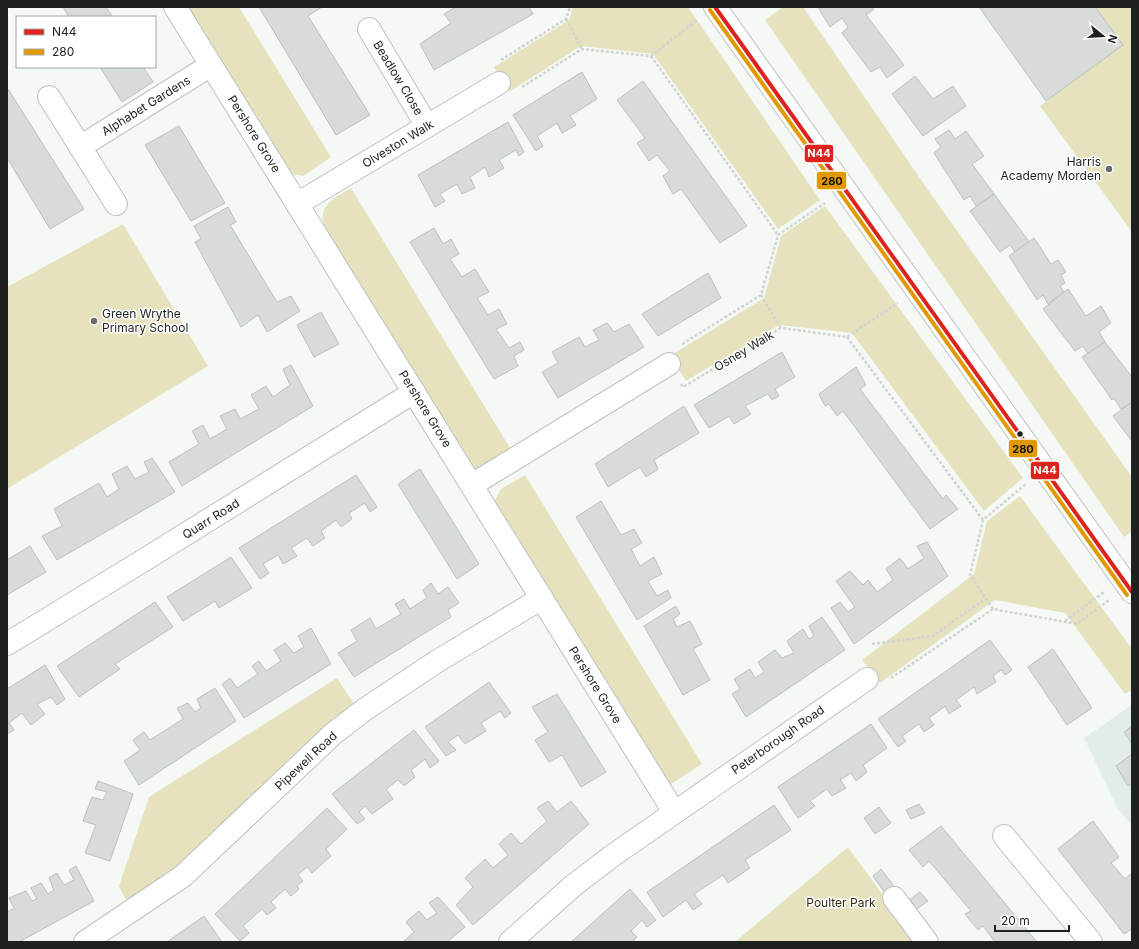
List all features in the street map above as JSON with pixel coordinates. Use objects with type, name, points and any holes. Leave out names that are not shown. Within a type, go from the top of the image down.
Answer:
[{"type":"street","name":"Pershore Grove","points":[[175,7],[674,812]]},
{"type":"street","points":[[709,12],[846,190],[1132,592]]},
{"type":"street","name":"Beadlow Close","points":[[369,29],[427,126]]},
{"type":"street","name":"Alphabet Gardens","points":[[80,147],[211,65]]},
{"type":"street","name":"Olveston Walk","points":[[297,204],[499,83]]},
{"type":"street","points":[[49,97],[116,204]]},
{"type":"street","points":[[472,485],[669,364]]},
{"type":"street","name":"Quarr Road","points":[[7,644],[414,392]]},
{"type":"street","name":"Pipewell Road","points":[[85,942],[182,876],[333,734],[364,710],[436,662],[542,598]]},
{"type":"street","name":"Peterborough Road","points":[[510,942],[593,870],[674,812],[867,679]]},
{"type":"street","points":[[1004,836],[1085,940]]},
{"type":"street","points":[[894,898],[927,942]]},
{"type":"path","points":[[570,7],[566,19],[489,68],[508,96],[582,49],[651,56],[709,12]]},
{"type":"path","points":[[566,19],[582,49]]},
{"type":"path","points":[[651,56],[778,235]]},
{"type":"path","points":[[669,364],[663,356],[761,295],[778,235],[846,190]]},
{"type":"path","points":[[916,290],[846,337],[983,520]]},
{"type":"path","points":[[761,295],[781,328]]},
{"type":"path","name":"Osney Walk","points":[[669,364],[683,387],[781,328],[846,337]]},
{"type":"path","points":[[993,609],[970,575],[983,520],[1044,469]]},
{"type":"path","points":[[1064,622],[1109,589]]},
{"type":"path","points":[[872,644],[933,636],[986,599]]},
{"type":"path","points":[[867,679],[874,689],[993,609],[1078,624],[1109,600]]},
{"type":"shaded area","points":[[1132,705],[1132,826],[1117,807],[1084,738]]},
{"type":"green space","points":[[185,7],[239,7],[331,157],[303,176],[287,173]]},
{"type":"green space","points":[[573,7],[688,7],[820,200],[778,229],[653,54],[581,46],[509,92],[494,67],[569,20]]},
{"type":"green space","points":[[783,7],[803,7],[928,190],[1132,477],[1132,531],[1124,537],[765,20]]},
{"type":"green space","points":[[1095,7],[1132,7],[1132,232],[1040,106],[1123,45]]},
{"type":"green space","points":[[351,188],[513,453],[475,476],[324,229],[323,214],[325,208],[333,200]]},
{"type":"green space","points":[[825,206],[1023,478],[984,511],[852,333],[779,325],[686,381],[670,356],[764,298],[781,236]]},
{"type":"green space","name":"Green Wrythe Primary School","points":[[123,224],[208,366],[7,489],[7,287]]},
{"type":"green space","points":[[525,475],[702,764],[668,786],[494,502],[501,489]]},
{"type":"green space","points":[[1020,496],[1132,649],[1132,690],[1125,694],[1065,613],[995,600],[880,683],[862,660],[974,574],[987,521]]},
{"type":"green space","points":[[337,678],[358,710],[180,868],[128,904],[119,886],[149,797]]},
{"type":"green space","name":"Poulter Park","points":[[848,847],[917,942],[735,942]]},
{"type":"building","points":[[63,7],[106,7],[112,16],[68,16]]},
{"type":"building","points":[[259,7],[322,7],[308,16],[370,115],[336,135]]},
{"type":"building","points":[[456,7],[529,7],[533,14],[434,70],[420,44],[451,23],[444,14]]},
{"type":"building","points":[[818,7],[872,7],[874,9],[866,15],[904,65],[887,78],[880,67],[871,72],[842,33],[848,27],[842,18],[830,27]]},
{"type":"building","points":[[979,7],[1095,7],[1123,45],[1046,101]]},
{"type":"building","points":[[101,68],[144,68],[153,82],[122,102]]},
{"type":"building","points":[[582,72],[597,99],[570,116],[576,125],[562,133],[557,123],[537,136],[543,146],[536,151],[513,115]]},
{"type":"building","points":[[915,76],[933,99],[953,86],[966,106],[923,136],[892,94]]},
{"type":"building","points":[[643,81],[747,226],[720,243],[681,189],[673,194],[663,176],[670,171],[657,155],[649,161],[637,143],[645,138],[617,100]]},
{"type":"building","points":[[8,89],[84,209],[50,229],[7,158]]},
{"type":"building","points":[[508,122],[524,152],[519,156],[516,150],[499,160],[504,168],[489,177],[485,167],[470,177],[475,188],[462,194],[457,184],[440,194],[445,201],[435,207],[418,175]]},
{"type":"building","points":[[179,126],[225,203],[191,221],[145,145]]},
{"type":"building","points":[[949,130],[955,139],[966,131],[984,156],[972,164],[994,194],[976,206],[970,196],[964,200],[934,153],[941,147],[935,139]]},
{"type":"building","points":[[994,194],[1030,243],[1016,253],[1010,245],[1000,252],[970,211]]},
{"type":"building","points":[[228,207],[236,222],[230,225],[277,302],[291,296],[300,311],[267,332],[258,315],[241,327],[195,242],[201,239],[194,226]]},
{"type":"building","points":[[434,228],[443,244],[451,239],[459,254],[450,259],[462,277],[475,269],[489,292],[477,298],[488,315],[499,309],[507,324],[496,329],[509,348],[520,342],[524,350],[514,356],[518,366],[494,379],[410,242]]},
{"type":"building","points":[[1034,238],[1051,264],[1058,260],[1066,272],[1061,275],[1065,283],[1060,286],[1064,292],[1048,304],[1043,295],[1037,300],[1009,256]]},
{"type":"building","points":[[708,273],[721,298],[658,336],[642,314]]},
{"type":"building","points":[[1068,289],[1086,316],[1101,306],[1111,323],[1099,332],[1105,342],[1088,354],[1083,346],[1075,351],[1043,309]]},
{"type":"building","points":[[321,312],[339,344],[314,357],[297,325]]},
{"type":"building","points":[[607,323],[614,332],[629,324],[644,347],[558,398],[542,372],[558,363],[552,352],[579,337],[585,347],[599,340],[593,330]]},
{"type":"building","points":[[1105,342],[1132,377],[1132,402],[1121,409],[1114,398],[1112,400],[1082,357]]},
{"type":"building","points":[[782,352],[795,377],[775,389],[779,396],[772,400],[768,394],[745,406],[751,414],[734,424],[729,416],[709,428],[694,405]]},
{"type":"building","points":[[291,365],[313,406],[182,486],[169,462],[199,444],[192,431],[203,425],[210,439],[227,429],[220,416],[235,409],[240,419],[259,409],[251,395],[266,386],[273,397],[290,385],[283,369]]},
{"type":"building","points":[[856,367],[866,385],[860,389],[943,499],[946,495],[958,509],[930,529],[843,411],[837,416],[829,404],[825,406],[819,394]]},
{"type":"building","points":[[1132,402],[1132,441],[1113,416]]},
{"type":"building","points":[[684,406],[699,433],[654,460],[658,469],[646,477],[640,467],[608,487],[595,464]]},
{"type":"building","points":[[152,458],[175,492],[57,560],[42,536],[62,526],[54,509],[99,483],[107,497],[119,489],[112,474],[127,466],[135,479],[149,472],[144,462]]},
{"type":"building","points":[[420,469],[479,564],[457,579],[398,484]]},
{"type":"building","points":[[356,475],[377,507],[370,512],[365,503],[349,513],[352,519],[341,527],[336,520],[321,531],[325,538],[313,546],[307,538],[291,548],[297,556],[283,564],[278,555],[263,564],[269,573],[260,579],[239,548]]},
{"type":"building","points":[[601,501],[621,535],[634,529],[642,543],[631,549],[640,566],[654,557],[662,574],[648,581],[657,596],[668,590],[671,598],[637,620],[576,517]]},
{"type":"building","points":[[927,542],[948,576],[854,644],[831,608],[840,602],[848,612],[855,607],[836,581],[850,571],[863,585],[868,580],[877,592],[893,580],[886,569],[900,558],[908,569],[924,558],[917,546]]},
{"type":"building","points":[[30,546],[46,572],[7,595],[7,560]]},
{"type":"building","points":[[231,557],[252,588],[219,608],[215,601],[183,621],[167,597]]},
{"type":"building","points":[[431,583],[438,594],[448,587],[459,603],[448,610],[451,617],[354,677],[338,653],[357,641],[351,630],[370,618],[376,629],[401,614],[395,604],[404,599],[410,609],[427,598],[423,590]]},
{"type":"building","points":[[155,602],[173,627],[115,664],[120,669],[79,697],[57,666]]},
{"type":"building","points":[[676,606],[680,614],[673,619],[677,627],[690,621],[702,644],[693,649],[710,680],[683,695],[644,626]]},
{"type":"building","points":[[822,617],[845,650],[746,717],[732,694],[740,689],[734,679],[750,669],[755,678],[764,672],[758,662],[775,650],[782,658],[794,653],[787,641],[803,629],[809,639],[814,636],[809,626]]},
{"type":"building","points":[[311,628],[331,664],[244,718],[222,684],[230,678],[237,688],[258,674],[252,666],[259,661],[266,671],[281,661],[274,650],[285,643],[294,653],[304,647],[298,636]]},
{"type":"building","points":[[990,640],[1012,670],[1005,675],[1001,670],[993,676],[996,682],[977,694],[974,687],[956,700],[961,706],[949,714],[945,706],[929,718],[934,725],[924,732],[919,724],[902,736],[906,741],[898,747],[878,719]]},
{"type":"building","points":[[1053,649],[1092,708],[1067,725],[1028,667]]},
{"type":"building","points":[[45,665],[65,699],[57,705],[51,697],[37,704],[45,714],[31,725],[22,713],[9,723],[14,730],[7,734],[7,689]]},
{"type":"building","points":[[489,682],[511,713],[505,718],[500,711],[481,723],[486,731],[465,744],[458,735],[448,742],[456,750],[446,756],[425,727]]},
{"type":"building","points":[[215,688],[236,721],[139,785],[124,761],[140,750],[133,740],[144,732],[150,740],[183,719],[177,708],[188,703],[195,712],[201,708],[197,699]]},
{"type":"building","points":[[557,694],[606,772],[581,787],[562,755],[549,762],[535,740],[548,732],[532,707]]},
{"type":"building","points":[[871,724],[887,748],[863,765],[867,772],[856,781],[851,773],[840,780],[846,788],[832,796],[827,789],[810,801],[815,806],[798,818],[778,787]]},
{"type":"building","points":[[1132,726],[1132,744],[1124,732]]},
{"type":"building","points":[[414,730],[439,761],[430,768],[425,759],[411,770],[415,777],[404,786],[398,780],[386,789],[393,799],[372,814],[365,806],[359,812],[365,819],[357,824],[332,794]]},
{"type":"building","points":[[1132,754],[1132,785],[1131,784],[1128,786],[1116,766]]},
{"type":"building","points":[[98,781],[133,794],[110,861],[85,853],[96,825],[83,821],[92,797],[103,800],[107,792],[95,789]]},
{"type":"building","points":[[548,801],[557,812],[571,801],[589,824],[473,925],[456,905],[473,887],[465,878],[485,859],[493,868],[508,855],[499,844],[511,833],[521,844],[547,821],[537,808]]},
{"type":"building","points":[[919,804],[925,813],[911,819],[906,810]]},
{"type":"building","points":[[774,805],[791,830],[745,860],[750,868],[728,883],[723,875],[694,894],[702,904],[693,910],[686,900],[663,917],[647,892]]},
{"type":"building","points":[[879,807],[891,823],[875,834],[864,818]]},
{"type":"building","points":[[327,808],[347,829],[326,849],[331,856],[312,873],[307,867],[298,875],[303,881],[297,886],[299,889],[291,896],[285,889],[271,902],[276,908],[267,915],[262,909],[243,926],[249,933],[240,941],[215,914]]},
{"type":"building","points":[[1093,821],[1119,857],[1111,863],[1125,879],[1132,873],[1132,929],[1124,934],[1058,849]]},
{"type":"building","points":[[941,826],[1037,942],[995,942],[983,926],[978,930],[965,914],[971,911],[929,861],[923,867],[909,850]]},
{"type":"building","points":[[76,866],[94,901],[19,942],[7,942],[7,912],[14,908],[9,898],[26,891],[32,901],[37,899],[31,888],[41,883],[48,894],[54,890],[49,878],[57,873],[64,885],[74,880],[69,870]]},
{"type":"building","points":[[881,869],[894,886],[885,893],[873,876]]},
{"type":"building","points":[[630,889],[656,920],[647,927],[642,920],[631,931],[637,937],[632,942],[571,942]]},
{"type":"building","points":[[920,892],[928,901],[914,911],[905,903]]},
{"type":"building","points":[[438,897],[465,927],[447,942],[403,942],[414,932],[406,922],[419,911],[427,920],[437,913],[429,903]]},
{"type":"building","points":[[204,916],[222,942],[167,942]]},
{"type":"transit line","name":"N44","points":[[715,7],[1132,592]]},
{"type":"transit line","name":"280","points":[[710,10],[1127,595]]},
{"type":"place","name":"Harris Academy Morden","points":[[1109,169]]},
{"type":"place","name":"Green Wrythe Primary School","points":[[94,321]]}]
